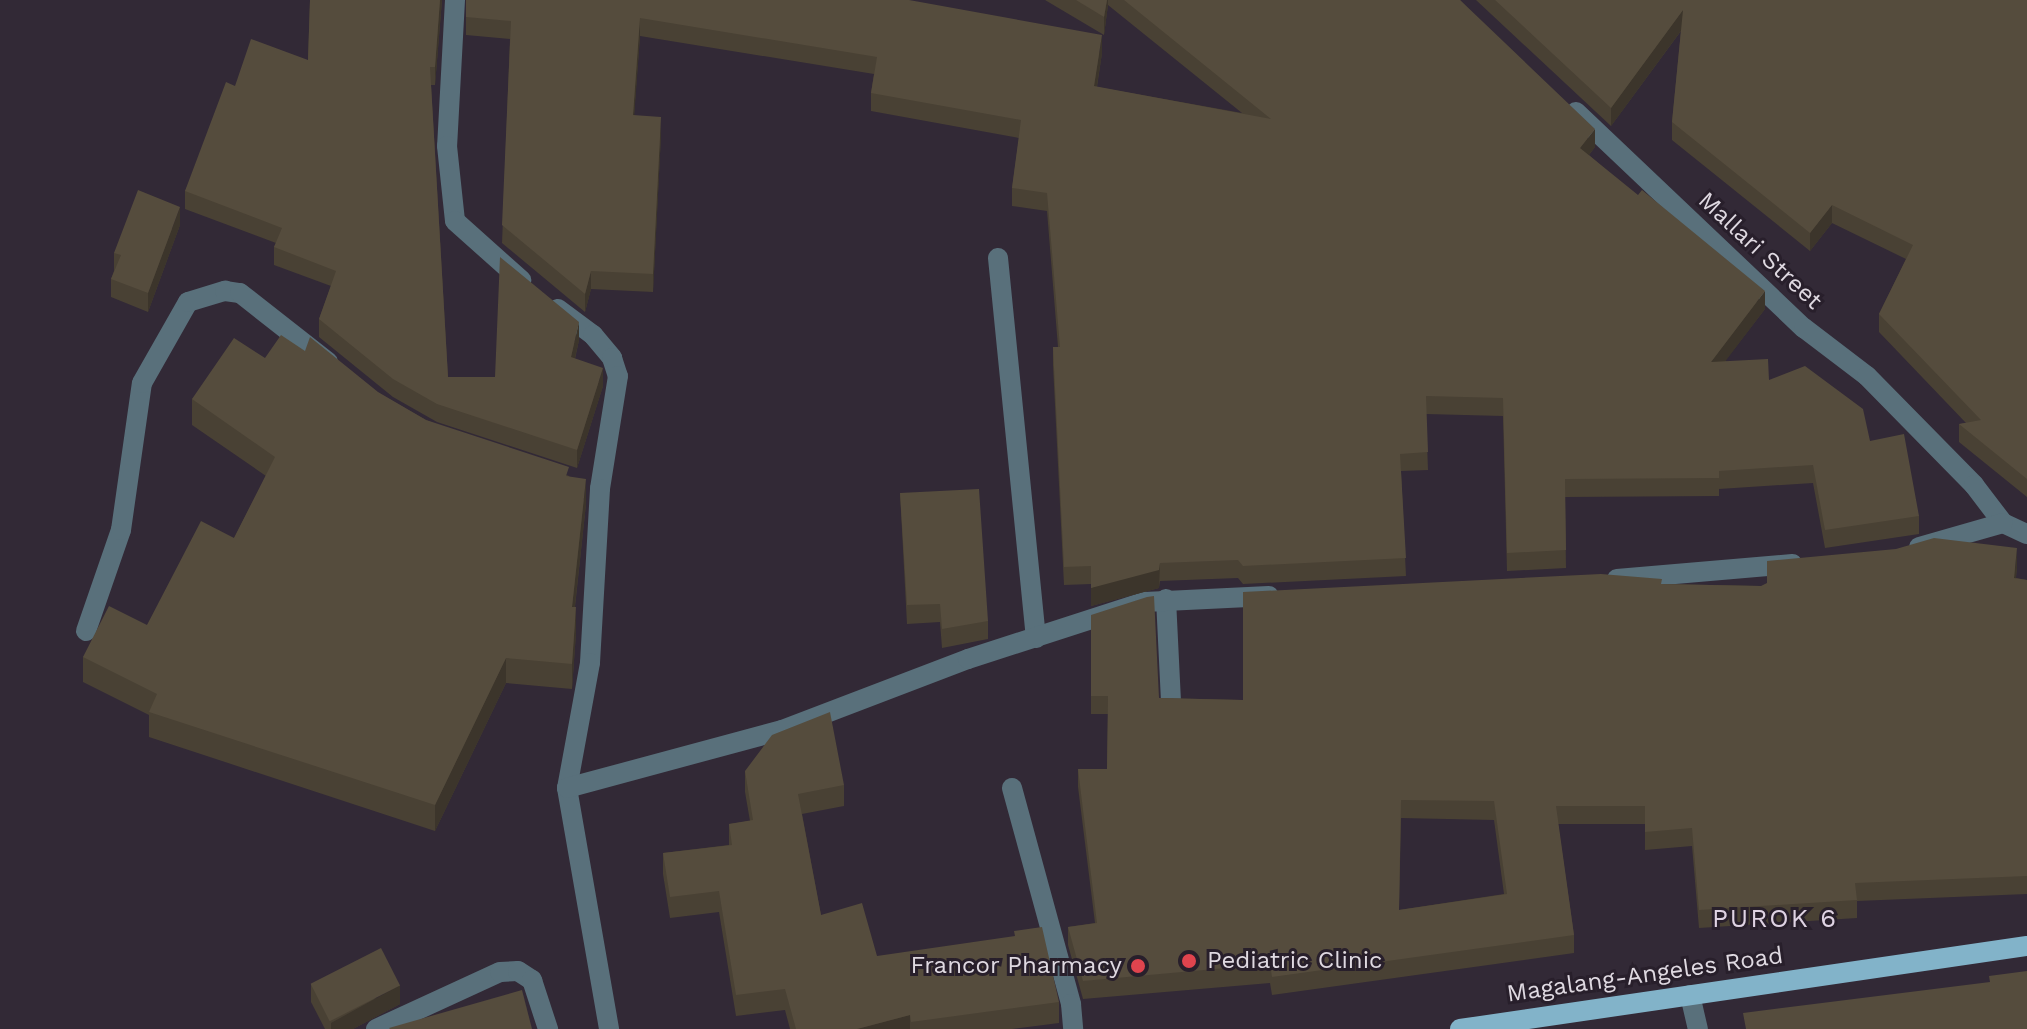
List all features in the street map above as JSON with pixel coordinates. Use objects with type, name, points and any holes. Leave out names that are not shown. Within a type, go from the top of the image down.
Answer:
[{"type":"main road","name":"Magalang-Angeles Road","points":[[1460,1029],[2027,946]]},
{"type":"street","points":[[455,0],[447,146],[455,221],[538,294],[593,335],[612,358],[618,376],[600,489],[590,663],[567,788],[609,1029]]},
{"type":"street","name":"Mallari Street","points":[[1564,100],[1804,328],[1867,376],[1974,485],[2003,523],[2027,534]]},
{"type":"street","points":[[998,258],[1036,638]]},
{"type":"street","points":[[86,631],[121,530],[142,383],[188,302],[205,294],[240,293],[343,375]]},
{"type":"street","points":[[572,480],[600,489]]},
{"type":"street","points":[[1895,554],[2003,523]]},
{"type":"street","points":[[1594,581],[1820,561]]},
{"type":"street","points":[[567,788],[782,730],[1036,638],[1166,599],[1298,596]]},
{"type":"street","points":[[1166,599],[1171,700]]},
{"type":"street","points":[[1012,788],[1071,1004],[1073,1029]]},
{"type":"street","points":[[376,1029],[500,972],[518,971],[532,980],[548,1029]]},
{"type":"street","points":[[1690,995],[1698,1029]]},
{"type":"building","points":[[310,0],[440,0],[435,67],[430,67],[448,377],[495,377],[500,257],[579,322],[571,357],[603,368],[577,450],[437,404],[393,379],[319,319],[336,271],[274,247],[282,228],[185,191],[226,82],[235,86],[251,39],[308,60]]},
{"type":"building","points":[[466,0],[909,0],[1102,35],[1094,86],[1271,119],[1124,0],[1460,0],[1595,129],[1580,148],[1638,195],[1642,190],[1765,291],[1711,362],[1768,359],[1769,380],[1805,366],[1863,409],[1870,441],[1904,434],[1919,516],[1825,530],[1813,465],[1719,471],[1719,478],[1565,479],[1566,550],[1507,553],[1503,398],[1426,396],[1428,452],[1400,454],[1406,558],[1243,566],[1238,560],[1160,563],[1159,570],[1091,588],[1091,566],[1064,567],[1053,347],[1060,347],[1047,193],[1012,188],[1021,120],[871,93],[877,57],[640,18],[633,115],[661,117],[653,274],[591,271],[585,294],[502,225],[511,21],[466,17]]},
{"type":"building","points":[[1076,0],[1107,0],[1104,17]]},
{"type":"building","points":[[1495,0],[2027,0],[2027,479],[1959,424],[1981,420],[1879,314],[1913,245],[1832,205],[1810,233],[1672,122],[1683,10],[1611,108]]},
{"type":"building","points":[[138,190],[180,207],[148,293],[111,279],[121,255],[114,253]]},
{"type":"building","points":[[281,335],[305,351],[310,337],[378,392],[426,420],[569,467],[566,476],[586,479],[572,607],[576,607],[572,664],[506,658],[435,805],[149,712],[157,694],[83,657],[109,606],[147,625],[201,521],[234,538],[275,457],[192,399],[234,338],[265,358]]},
{"type":"building","points":[[979,489],[988,621],[942,629],[940,604],[907,605],[900,493]]},
{"type":"building","points":[[1934,538],[2017,548],[2014,578],[2027,580],[2027,876],[1855,883],[1857,900],[1699,910],[1692,828],[1645,832],[1645,806],[1556,806],[1574,935],[1272,977],[1270,964],[1083,981],[1068,927],[1097,923],[1078,769],[1107,769],[1108,696],[1091,696],[1091,615],[1154,596],[1159,698],[1243,700],[1243,592],[1601,574],[1662,579],[1661,584],[1761,586],[1767,583],[1767,561],[1896,549]],"holes":[[[1401,800],[1494,801],[1507,894],[1399,910]]]},
{"type":"building","points":[[830,712],[844,785],[798,794],[821,915],[862,903],[877,956],[1015,936],[1014,931],[1042,927],[1059,1002],[911,1022],[910,1015],[857,1029],[796,1029],[785,989],[736,995],[719,891],[670,897],[663,853],[732,845],[729,824],[753,820],[745,771],[772,735]]},
{"type":"building","points":[[381,948],[400,985],[330,1021],[311,984]]},
{"type":"building","points":[[2027,971],[2027,1029],[1746,1029],[1743,1013],[1990,982],[1989,976]]},
{"type":"building","points":[[522,990],[532,1029],[389,1028]]},
{"type":"place","name":"Pediatric Clinic","points":[[1189,961]]},
{"type":"place","name":"Francor Pharmacy","points":[[1138,966]]},
{"type":"district","name":"PUROK 6","points":[[1775,919]]}]
